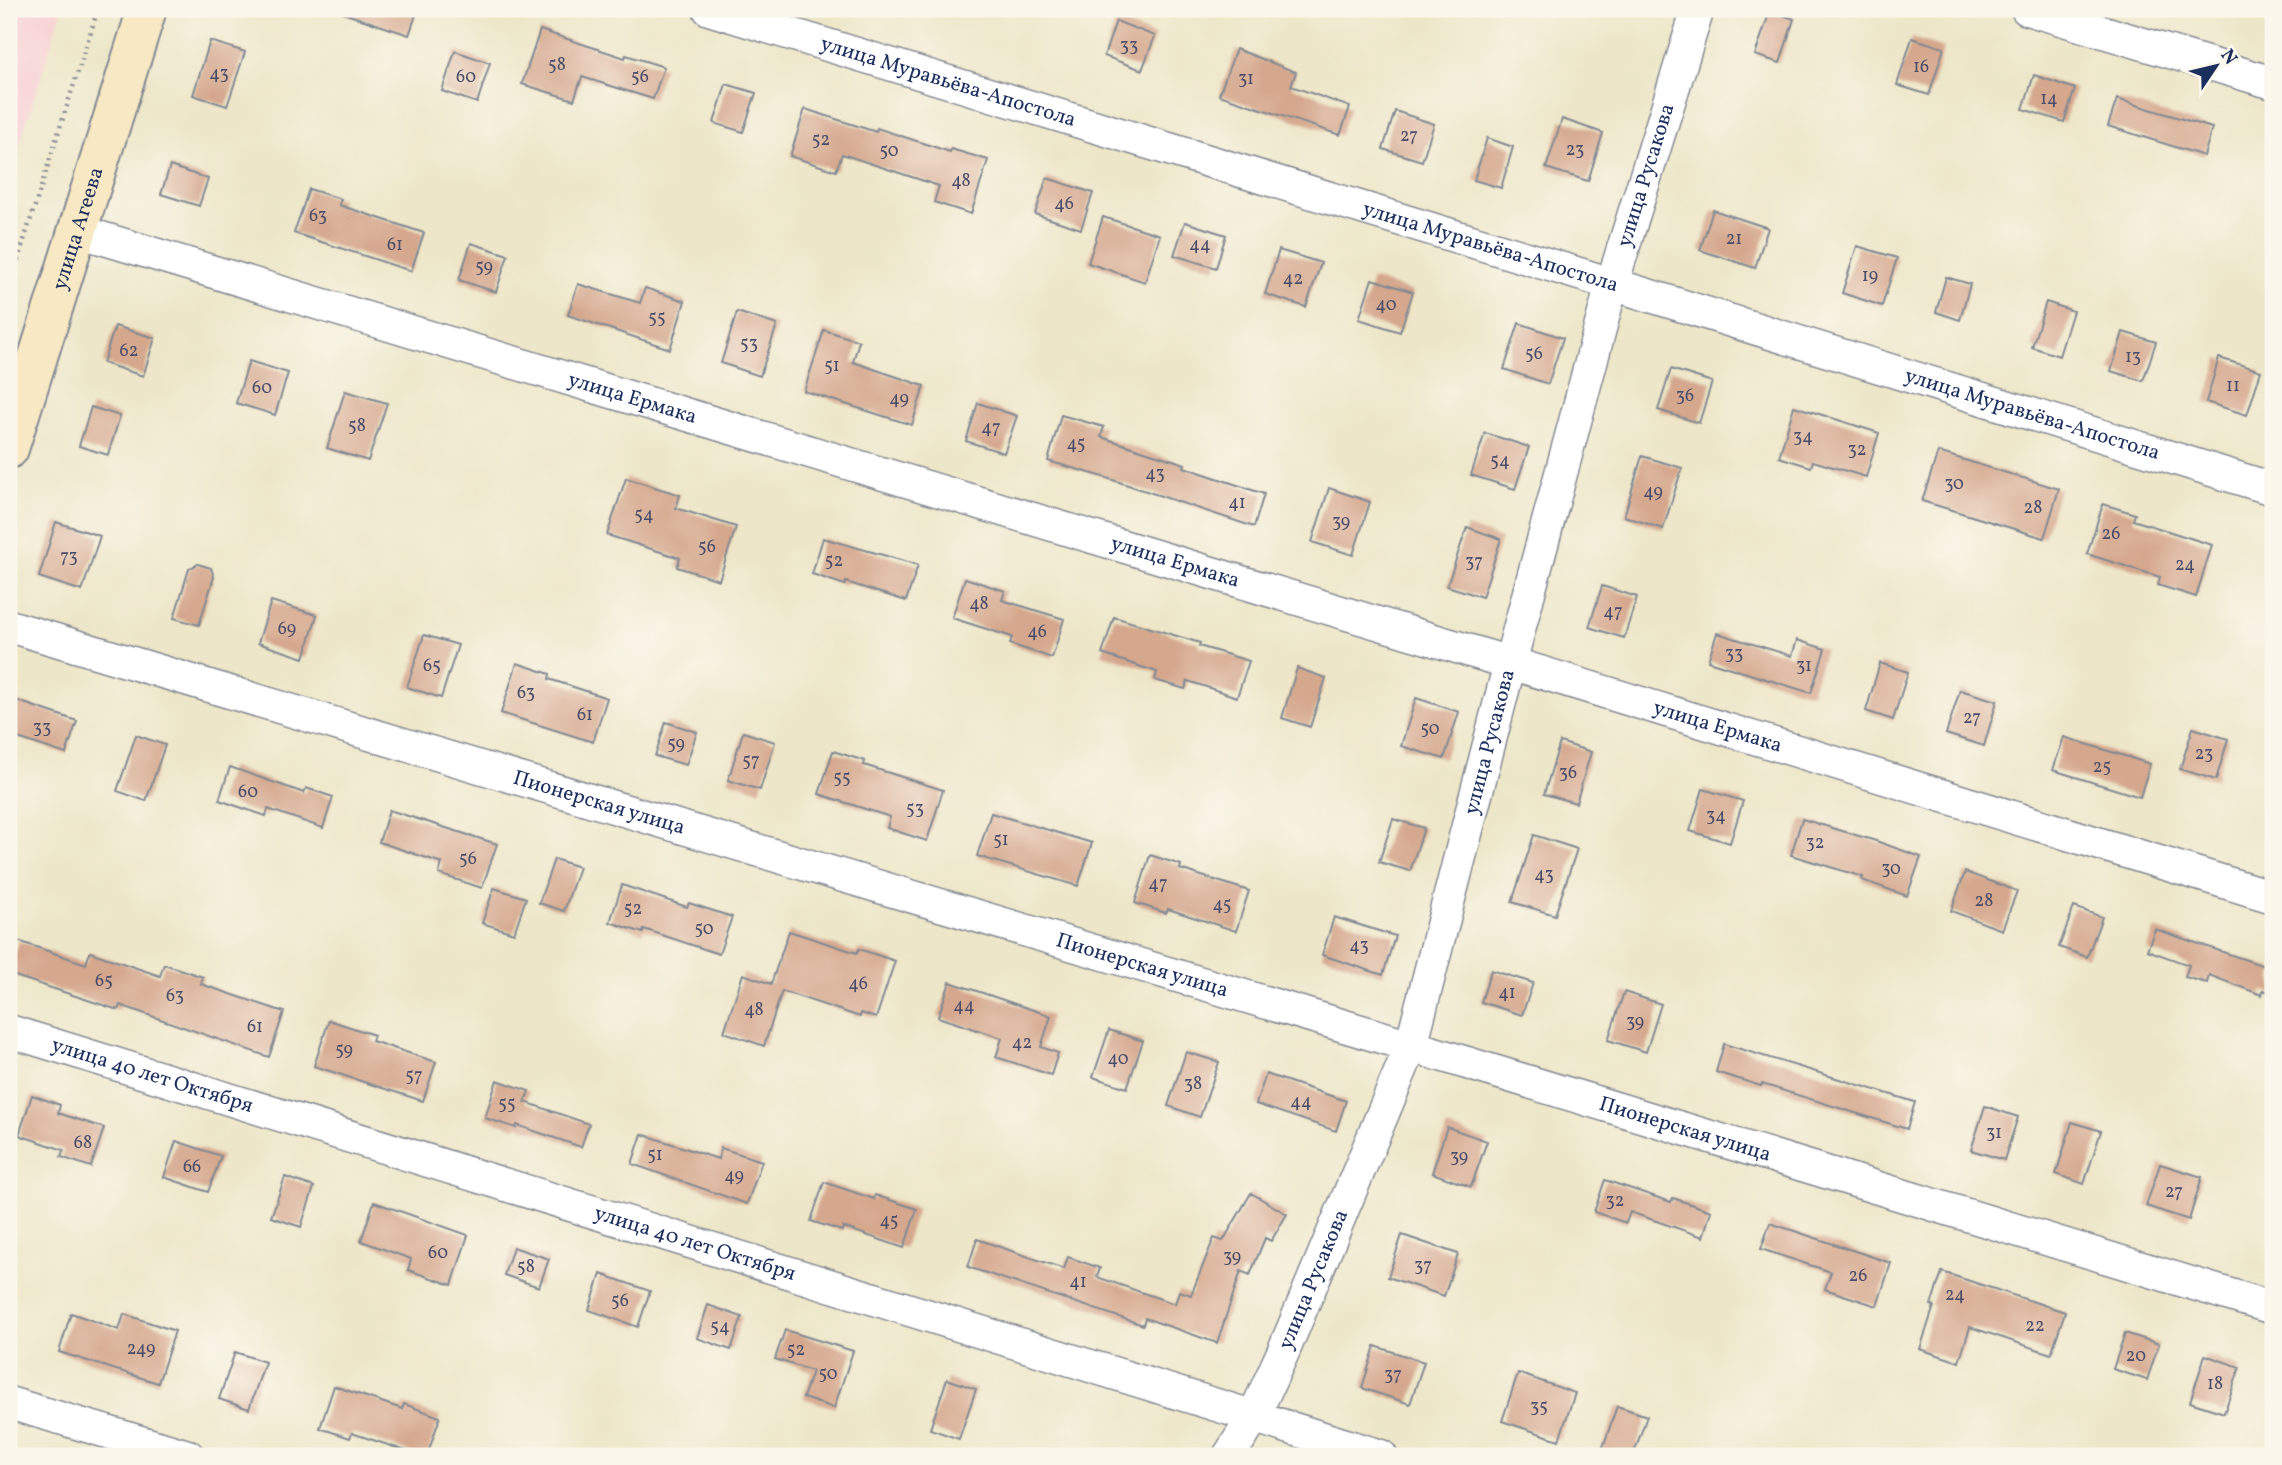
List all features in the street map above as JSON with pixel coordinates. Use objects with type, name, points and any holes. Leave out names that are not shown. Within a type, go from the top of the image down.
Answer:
[{"type":"street","name":"улица Агеева","points":[[9,449],[148,9]]},
{"type":"street","name":"улица Муравьёва-Апостола","points":[[709,9],[2273,488]]},
{"type":"street","name":"улица Русакова","points":[[1229,1456],[1253,1418],[1284,1350],[1411,1046],[1612,284],[1698,9]]},
{"type":"street","points":[[2026,9],[2273,83]]},
{"type":"street","name":"улица Ермака","points":[[78,231],[1510,663],[2273,897]]},
{"type":"street","name":"Пионерская улица","points":[[9,626],[1411,1046],[2273,1308]]},
{"type":"street","name":"улица 40 лет Октября","points":[[9,1031],[1381,1456]]},
{"type":"street","points":[[9,1403],[188,1456]]},
{"type":"path","points":[[9,287],[97,9]]},
{"type":"shaded area","points":[[9,9],[62,9],[9,179]]},
{"type":"building","points":[[344,9],[418,9],[409,35],[343,13]]},
{"type":"building","points":[[1770,11],[1794,19],[1780,63],[1755,55]]},
{"type":"building","points":[[1116,21],[1155,36],[1142,70],[1104,56]]},
{"type":"building","points":[[540,30],[625,58],[626,55],[664,67],[653,99],[582,77],[574,100],[522,84]]},
{"type":"building","points":[[1912,38],[1944,48],[1929,95],[1897,85]]},
{"type":"building","points":[[210,41],[245,52],[227,106],[193,95]]},
{"type":"building","points":[[1236,49],[1296,72],[1291,86],[1350,107],[1340,135],[1219,95]]},
{"type":"building","points":[[455,51],[490,63],[477,103],[442,91]]},
{"type":"building","points":[[2034,75],[2075,89],[2064,122],[2023,109]]},
{"type":"building","points":[[726,84],[756,93],[743,132],[714,123]]},
{"type":"building","points":[[2117,99],[2212,128],[2204,156],[2108,126]]},
{"type":"building","points":[[805,109],[876,132],[877,128],[950,152],[951,149],[988,160],[971,214],[934,202],[939,186],[842,154],[836,171],[790,156]]},
{"type":"building","points":[[1395,111],[1434,124],[1422,161],[1383,149]]},
{"type":"building","points":[[1562,119],[1603,133],[1588,181],[1546,168]]},
{"type":"building","points":[[1487,138],[1513,147],[1501,188],[1474,180]]},
{"type":"building","points":[[170,166],[208,179],[199,206],[161,194]]},
{"type":"building","points":[[1047,178],[1093,193],[1081,229],[1035,214]]},
{"type":"building","points":[[309,189],[341,199],[339,205],[424,233],[411,271],[294,233]]},
{"type":"building","points":[[1713,210],[1768,228],[1755,268],[1700,250]]},
{"type":"building","points":[[1103,217],[1160,235],[1145,282],[1088,263]]},
{"type":"building","points":[[1185,222],[1226,235],[1216,268],[1174,255]]},
{"type":"building","points":[[471,243],[508,255],[496,292],[459,280]]},
{"type":"building","points":[[1857,246],[1897,258],[1882,306],[1842,293]]},
{"type":"building","points":[[1279,250],[1321,263],[1306,307],[1265,294]]},
{"type":"building","points":[[1946,277],[1970,284],[1960,320],[1936,312]]},
{"type":"building","points":[[1372,279],[1413,292],[1400,332],[1359,319]]},
{"type":"building","points":[[578,284],[640,303],[645,288],[685,301],[670,349],[568,315]]},
{"type":"building","points":[[2046,302],[2073,311],[2059,356],[2032,347]]},
{"type":"building","points":[[737,312],[777,325],[760,376],[721,363]]},
{"type":"building","points":[[1519,323],[1563,338],[1548,384],[1504,369]]},
{"type":"building","points":[[115,326],[155,338],[143,376],[103,363]]},
{"type":"building","points":[[824,330],[859,341],[853,362],[924,386],[912,425],[804,391]]},
{"type":"building","points":[[2123,332],[2156,342],[2143,381],[2111,371]]},
{"type":"building","points":[[2219,358],[2261,371],[2247,415],[2206,402]]},
{"type":"building","points":[[249,361],[288,373],[275,415],[236,403]]},
{"type":"building","points":[[1671,369],[1712,382],[1699,423],[1658,410]]},
{"type":"building","points":[[345,391],[387,403],[368,461],[327,448]]},
{"type":"building","points":[[978,403],[1017,416],[1004,453],[966,441]]},
{"type":"building","points":[[1794,406],[1879,433],[1866,477],[1813,461],[1811,467],[1779,457]]},
{"type":"building","points":[[91,407],[120,416],[108,455],[79,446]]},
{"type":"building","points":[[1061,415],[1104,427],[1101,437],[1185,464],[1184,467],[1264,494],[1254,527],[1048,461]]},
{"type":"building","points":[[1485,433],[1529,447],[1515,489],[1471,475]]},
{"type":"building","points":[[1938,452],[2059,489],[2044,538],[1922,501]]},
{"type":"building","points":[[1642,456],[1682,468],[1663,529],[1624,516]]},
{"type":"building","points":[[626,478],[680,495],[676,508],[736,527],[719,580],[677,567],[680,558],[607,535]]},
{"type":"building","points":[[1329,488],[1370,502],[1353,555],[1312,542]]},
{"type":"building","points":[[2103,504],[2135,514],[2133,520],[2212,545],[2196,597],[2158,585],[2160,577],[2087,554]]},
{"type":"building","points":[[56,522],[100,536],[82,591],[39,577]]},
{"type":"building","points":[[1467,527],[1501,539],[1482,597],[1447,586]]},
{"type":"building","points":[[823,538],[918,565],[906,601],[812,574]]},
{"type":"building","points":[[198,564],[211,568],[214,577],[199,625],[174,618],[189,569]]},
{"type":"building","points":[[965,578],[1005,591],[1002,600],[1064,619],[1052,658],[1010,644],[1012,637],[952,618]]},
{"type":"building","points":[[1602,586],[1637,597],[1624,638],[1589,627]]},
{"type":"building","points":[[271,601],[317,615],[304,658],[258,643]]},
{"type":"building","points":[[1114,617],[1249,661],[1237,697],[1188,681],[1185,689],[1155,680],[1157,672],[1102,654]]},
{"type":"building","points":[[1717,633],[1792,656],[1797,640],[1825,649],[1811,693],[1708,661]]},
{"type":"building","points":[[424,635],[458,645],[441,698],[407,687]]},
{"type":"building","points":[[517,663],[550,674],[549,679],[607,698],[593,742],[501,713]]},
{"type":"building","points":[[1880,663],[1908,672],[1893,720],[1866,711]]},
{"type":"building","points":[[1297,668],[1326,678],[1310,727],[1282,718]]},
{"type":"building","points":[[1960,690],[1997,701],[1984,746],[1946,734]]},
{"type":"building","points":[[9,698],[77,721],[66,754],[9,735]]},
{"type":"building","points":[[1416,698],[1459,712],[1444,759],[1401,746]]},
{"type":"building","points":[[666,722],[697,732],[686,765],[655,756]]},
{"type":"building","points":[[2193,728],[2228,739],[2216,780],[2180,769]]},
{"type":"building","points":[[743,732],[775,742],[760,790],[728,780]]},
{"type":"building","points":[[136,735],[165,745],[146,801],[117,791]]},
{"type":"building","points":[[2064,737],[2150,764],[2140,797],[2053,770]]},
{"type":"building","points":[[1560,742],[1591,752],[1576,803],[1544,794]]},
{"type":"building","points":[[833,751],[865,761],[864,765],[943,790],[927,841],[887,828],[890,817],[819,794]]},
{"type":"building","points":[[230,767],[304,793],[306,788],[333,797],[323,828],[268,809],[266,816],[219,800]]},
{"type":"building","points":[[1703,789],[1743,801],[1730,843],[1690,831]]},
{"type":"building","points":[[389,810],[497,844],[482,888],[439,874],[442,863],[379,842]]},
{"type":"building","points":[[991,813],[1092,843],[1078,886],[977,856]]},
{"type":"building","points":[[1393,819],[1424,828],[1410,871],[1379,862]]},
{"type":"building","points":[[1802,819],[1921,857],[1907,896],[1862,880],[1863,877],[1791,855]]},
{"type":"building","points":[[1534,835],[1577,849],[1555,915],[1512,902]]},
{"type":"building","points":[[1150,855],[1181,865],[1180,869],[1249,891],[1236,931],[1168,909],[1166,913],[1135,903]]},
{"type":"building","points":[[554,859],[579,867],[564,911],[539,903]]},
{"type":"building","points":[[1965,872],[2017,891],[2002,930],[1951,911]]},
{"type":"building","points":[[622,885],[687,907],[689,903],[732,917],[719,954],[644,929],[643,933],[610,922]]},
{"type":"building","points":[[494,888],[526,898],[514,933],[482,923]]},
{"type":"building","points":[[2074,907],[2102,917],[2087,957],[2059,947]]},
{"type":"building","points":[[1334,917],[1395,936],[1383,975],[1322,955]]},
{"type":"building","points":[[2155,929],[2273,969],[2273,994],[2263,990],[2262,995],[2209,975],[2207,983],[2185,977],[2189,965],[2147,950]]},
{"type":"building","points":[[789,931],[857,953],[859,949],[895,961],[876,1018],[861,1013],[860,1017],[782,991],[764,1046],[724,1032],[743,974],[771,984]]},
{"type":"building","points":[[18,941],[86,964],[90,952],[160,976],[164,964],[203,977],[201,984],[284,1012],[269,1057],[120,1005],[118,1010],[9,974]]},
{"type":"building","points":[[1491,970],[1533,983],[1522,1015],[1481,1002]]},
{"type":"building","points":[[950,982],[1051,1016],[1041,1047],[1058,1053],[1051,1075],[996,1057],[1002,1038],[938,1017]]},
{"type":"building","points":[[1624,992],[1661,1004],[1646,1052],[1608,1040]]},
{"type":"building","points":[[329,1020],[374,1035],[372,1041],[436,1062],[423,1101],[314,1066]]},
{"type":"building","points":[[1109,1030],[1143,1041],[1127,1088],[1093,1077]]},
{"type":"building","points":[[1724,1044],[1915,1102],[1907,1129],[1716,1072]]},
{"type":"building","points":[[1186,1052],[1219,1062],[1200,1117],[1168,1106]]},
{"type":"building","points":[[1266,1074],[1346,1101],[1336,1131],[1256,1104]]},
{"type":"building","points":[[497,1080],[529,1091],[525,1102],[589,1124],[581,1147],[517,1125],[516,1128],[485,1118]]},
{"type":"building","points":[[32,1095],[60,1105],[58,1113],[104,1128],[91,1167],[61,1157],[64,1150],[19,1135]]},
{"type":"building","points":[[1985,1106],[2018,1117],[2004,1160],[1971,1150]]},
{"type":"building","points":[[2072,1122],[2101,1131],[2084,1184],[2056,1174]]},
{"type":"building","points":[[1447,1127],[1487,1141],[1471,1187],[1432,1173]]},
{"type":"building","points":[[642,1134],[718,1159],[721,1148],[762,1161],[747,1204],[632,1164]]},
{"type":"building","points":[[176,1141],[221,1156],[208,1192],[164,1177]]},
{"type":"building","points":[[2160,1164],[2202,1177],[2189,1220],[2146,1206]]},
{"type":"building","points":[[285,1177],[314,1187],[301,1227],[271,1217]]},
{"type":"building","points":[[1605,1180],[1671,1202],[1673,1198],[1711,1211],[1703,1237],[1630,1212],[1626,1223],[1594,1212]]},
{"type":"building","points":[[824,1182],[874,1199],[875,1195],[917,1209],[904,1248],[843,1227],[842,1231],[811,1221]]},
{"type":"building","points":[[1251,1193],[1287,1214],[1271,1241],[1265,1238],[1250,1275],[1241,1271],[1217,1343],[1145,1318],[1143,1325],[968,1267],[977,1239],[1064,1269],[1068,1257],[1100,1268],[1097,1277],[1175,1304],[1179,1291],[1191,1295],[1214,1238],[1223,1241]]},
{"type":"building","points":[[374,1202],[468,1235],[452,1285],[408,1270],[411,1259],[361,1241]]},
{"type":"building","points":[[1770,1223],[1891,1263],[1877,1306],[1825,1289],[1831,1272],[1761,1249]]},
{"type":"building","points":[[1402,1235],[1458,1254],[1444,1296],[1388,1277]]},
{"type":"building","points":[[513,1247],[549,1259],[539,1287],[504,1275]]},
{"type":"building","points":[[1942,1272],[2065,1312],[2051,1354],[1970,1327],[1959,1362],[1920,1349]]},
{"type":"building","points":[[601,1274],[650,1291],[638,1327],[589,1310]]},
{"type":"building","points":[[708,1305],[742,1317],[731,1350],[697,1338]]},
{"type":"building","points":[[71,1313],[119,1330],[124,1314],[175,1331],[158,1383],[59,1352]]},
{"type":"building","points":[[785,1330],[853,1351],[834,1408],[803,1398],[812,1371],[775,1359]]},
{"type":"building","points":[[2125,1333],[2159,1344],[2147,1380],[2113,1369]]},
{"type":"building","points":[[1375,1346],[1424,1362],[1410,1404],[1362,1388]]},
{"type":"building","points":[[235,1352],[265,1362],[249,1409],[219,1399]]},
{"type":"building","points":[[2205,1355],[2240,1367],[2224,1413],[2190,1402]]},
{"type":"building","points":[[1518,1373],[1575,1393],[1559,1440],[1502,1421]]},
{"type":"building","points":[[947,1379],[976,1389],[959,1439],[930,1429]]},
{"type":"building","points":[[334,1386],[402,1409],[404,1404],[440,1417],[427,1456],[352,1433],[350,1438],[320,1428]]},
{"type":"building","points":[[1617,1406],[1647,1416],[1633,1456],[1600,1456]]}]
